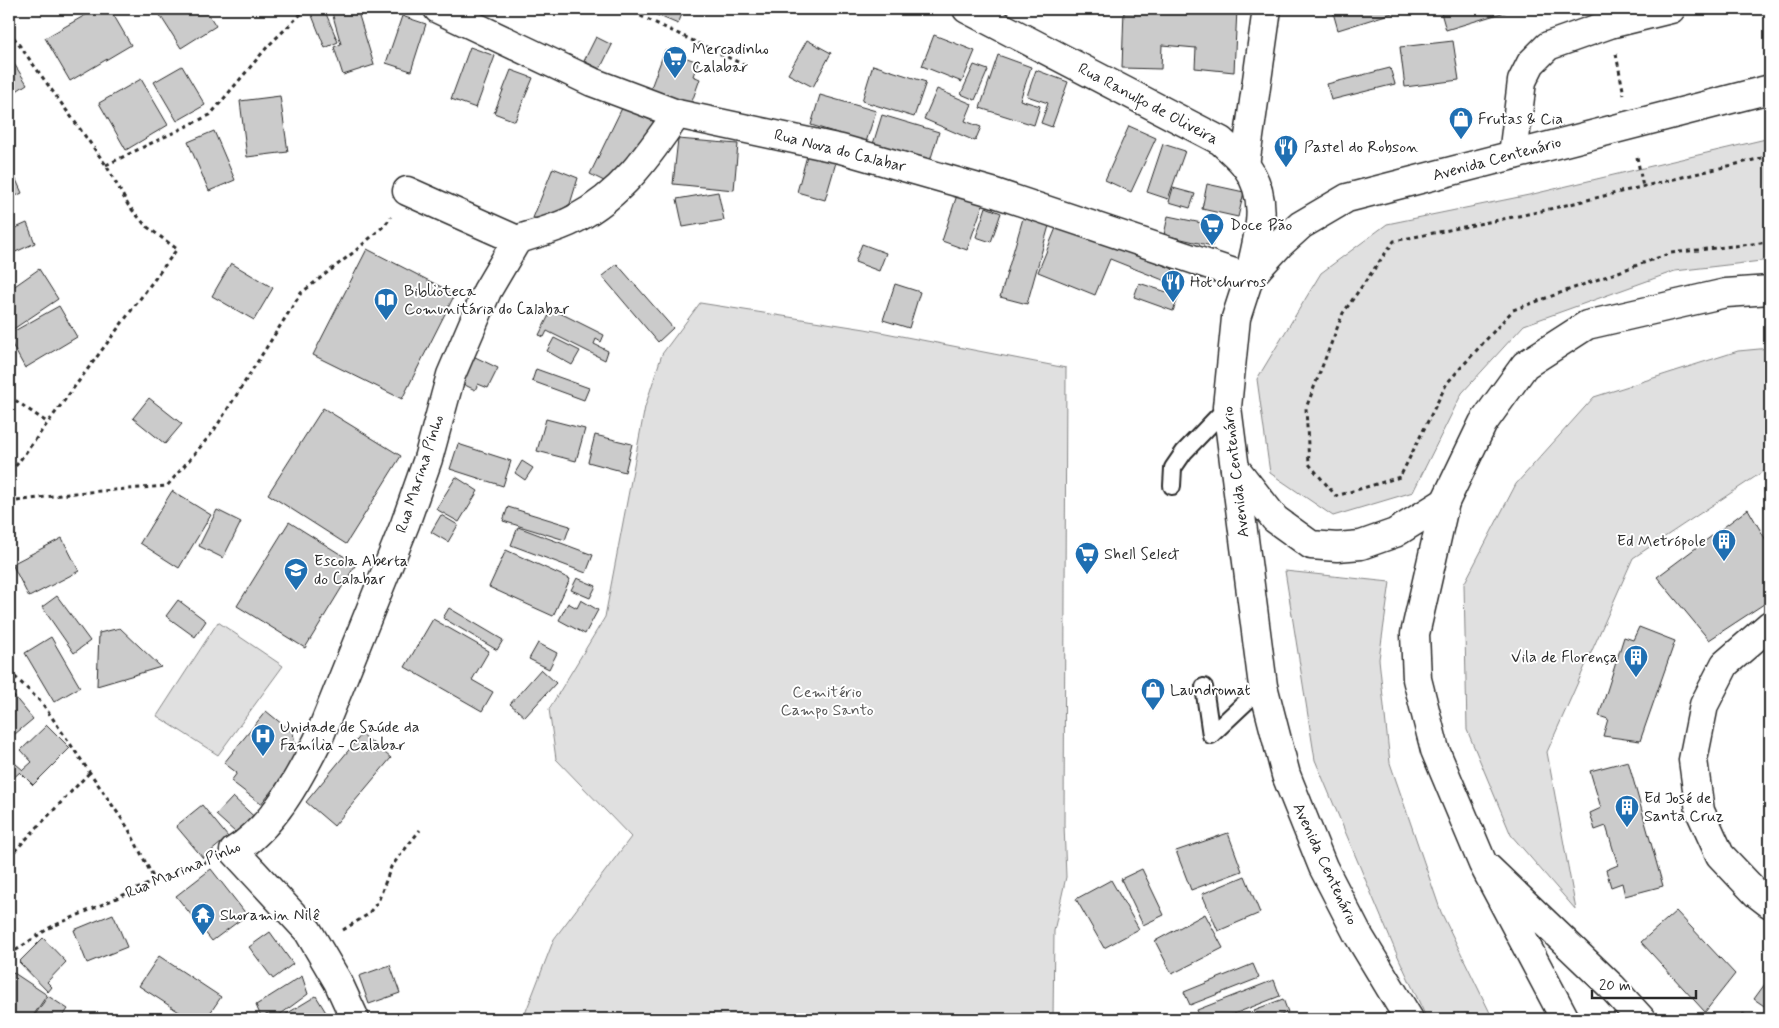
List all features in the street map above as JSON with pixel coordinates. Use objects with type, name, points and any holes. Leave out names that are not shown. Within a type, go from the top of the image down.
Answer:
[{"type":"street","name":"Rua Nova do Calabar","points":[[438,9],[592,82],[677,114],[842,149],[992,192],[1250,278]]},
{"type":"street","name":"Rua Ranulfo de Oliveira","points":[[968,9],[1221,141],[1245,165],[1258,185],[1263,212],[1250,278]]},
{"type":"street","points":[[1245,165],[1267,9]]},
{"type":"street","points":[[1513,155],[1522,81],[1531,63],[1548,46],[1610,24],[1671,9]]},
{"type":"street","name":"Avenida Centenário","points":[[1409,1019],[1357,933],[1323,867],[1286,775],[1264,686],[1227,408],[1236,318],[1250,278],[1280,244],[1301,225],[1347,198],[1629,123],[1770,89]]},
{"type":"street","points":[[407,191],[517,240],[574,220],[614,193],[644,162],[677,114]]},
{"type":"street","name":"Rua Marina Pinho","points":[[234,851],[263,828],[303,769],[318,740],[405,524],[428,459],[451,375],[488,291],[517,240]]},
{"type":"street","points":[[1565,1019],[1483,864],[1435,750],[1417,679],[1415,634],[1446,502],[1483,423],[1525,365],[1587,325],[1726,293],[1770,290]]},
{"type":"street","points":[[1235,468],[1275,518],[1311,545],[1337,547],[1361,545],[1395,533],[1446,502]]},
{"type":"street","points":[[1770,625],[1725,664],[1704,706],[1693,760],[1700,812],[1720,855],[1757,894],[1770,904]]},
{"type":"street","points":[[234,851],[308,931],[338,982],[355,1019]]},
{"type":"street","points":[[1483,864],[1612,987],[1641,1019]]},
{"type":"lane","points":[[1172,486],[1173,468],[1184,452],[1227,408]]},
{"type":"lane","points":[[1204,687],[1211,735],[1264,686]]},
{"type":"path","points":[[106,165],[210,115],[268,46],[306,9]]},
{"type":"path","points":[[626,9],[744,65]]},
{"type":"path","points":[[1610,24],[1629,123]]},
{"type":"path","points":[[9,31],[106,165],[128,205],[140,219],[177,249],[9,475]]},
{"type":"path","points":[[1336,496],[1309,464],[1306,408],[1343,313],[1394,241],[1533,213],[1770,156]]},
{"type":"path","points":[[9,502],[75,493],[167,486],[213,432],[301,293],[385,226],[407,191]]},
{"type":"path","points":[[9,396],[48,423]]},
{"type":"path","points":[[9,671],[42,703],[90,772],[128,828],[155,881]]},
{"type":"path","points":[[9,857],[90,772]]},
{"type":"path","points":[[317,946],[367,915],[378,902],[391,867],[420,830]]},
{"type":"path","name":"Rua Marina Pinho","points":[[9,956],[49,928],[155,881],[234,851]]},
{"type":"green space","points":[[1770,138],[1770,260],[1675,271],[1524,325],[1462,393],[1413,492],[1333,516],[1270,473],[1257,379],[1321,273],[1387,224],[1529,195]]},
{"type":"green space","name":"Cemitério Campo Santo","points":[[700,303],[865,329],[1066,368],[1064,824],[1066,877],[1054,931],[1053,1019],[523,1019],[554,939],[631,837],[556,759],[549,709],[605,617],[645,407],[662,354]]},
{"type":"green space","points":[[1770,348],[1770,467],[1633,558],[1547,752],[1576,910],[1511,835],[1467,730],[1464,584],[1516,484],[1594,397],[1738,351]]},
{"type":"green space","points":[[1285,571],[1390,582],[1379,659],[1390,763],[1441,912],[1493,1019],[1427,1019],[1395,950],[1315,760]]},
{"type":"green space","points":[[218,622],[283,666],[218,755],[157,716]]},
{"type":"building","points":[[96,9],[110,9],[131,45],[70,81],[45,38]]},
{"type":"building","points":[[156,9],[205,9],[216,26],[181,48]]},
{"type":"building","points":[[324,9],[338,42],[325,48],[311,13]]},
{"type":"building","points":[[331,9],[357,9],[374,65],[343,75],[334,47],[341,44]]},
{"type":"building","points":[[653,9],[684,9],[678,24],[652,13]]},
{"type":"building","points":[[1124,9],[1237,9],[1234,72],[1195,68],[1196,48],[1162,45],[1161,69],[1122,68]]},
{"type":"building","points":[[1332,9],[1405,9],[1338,30]]},
{"type":"building","points":[[1440,9],[1515,9],[1446,30]]},
{"type":"building","points":[[402,16],[426,24],[411,71],[386,63]]},
{"type":"building","points":[[934,35],[975,51],[962,82],[922,66]]},
{"type":"building","points":[[596,37],[612,45],[600,69],[584,61]]},
{"type":"building","points":[[807,40],[831,53],[813,87],[788,74]]},
{"type":"building","points":[[1453,41],[1459,80],[1405,87],[1400,47]]},
{"type":"building","points":[[470,47],[495,56],[476,108],[451,99]]},
{"type":"building","points":[[665,50],[698,62],[693,76],[700,79],[690,107],[649,93]]},
{"type":"building","points":[[998,55],[1031,67],[1020,100],[1040,106],[1034,125],[980,108]]},
{"type":"building","points":[[9,56],[27,84],[9,96]]},
{"type":"building","points":[[873,65],[926,82],[914,117],[862,101]]},
{"type":"building","points":[[974,65],[988,70],[975,100],[961,94]]},
{"type":"building","points":[[182,66],[205,105],[177,121],[154,82]]},
{"type":"building","points":[[1390,68],[1395,84],[1331,100],[1327,84]]},
{"type":"building","points":[[511,70],[533,78],[515,121],[494,113]]},
{"type":"building","points":[[1036,70],[1068,82],[1052,127],[1041,123],[1048,103],[1027,96]]},
{"type":"building","points":[[141,79],[168,125],[126,150],[99,103]]},
{"type":"building","points":[[937,89],[972,104],[965,121],[981,127],[975,141],[924,119]]},
{"type":"building","points":[[820,95],[876,111],[866,142],[811,125]]},
{"type":"building","points":[[280,96],[288,152],[247,157],[240,101]]},
{"type":"building","points":[[623,106],[658,124],[616,187],[590,174]]},
{"type":"building","points":[[882,115],[939,132],[930,161],[873,144]]},
{"type":"building","points":[[1129,126],[1156,138],[1131,192],[1105,180]]},
{"type":"building","points":[[214,131],[235,180],[209,191],[188,142]]},
{"type":"building","points":[[678,139],[738,144],[734,190],[673,184]]},
{"type":"building","points":[[1163,144],[1185,151],[1168,199],[1147,192]]},
{"type":"building","points":[[808,152],[837,159],[825,200],[797,192]]},
{"type":"building","points":[[9,164],[22,193],[9,199]]},
{"type":"building","points":[[553,168],[578,178],[570,204],[548,219],[533,218]]},
{"type":"building","points":[[1207,184],[1244,192],[1238,217],[1202,209]]},
{"type":"building","points":[[1173,188],[1195,194],[1190,208],[1169,202]]},
{"type":"building","points":[[718,192],[724,220],[683,227],[677,199]]},
{"type":"building","points":[[957,195],[983,204],[967,250],[942,241]]},
{"type":"building","points":[[986,207],[1001,213],[991,242],[976,237]]},
{"type":"building","points":[[1024,215],[1050,222],[1027,304],[1000,297]]},
{"type":"building","points":[[1168,216],[1216,226],[1212,246],[1164,235]]},
{"type":"building","points":[[27,223],[35,243],[9,255],[9,231]]},
{"type":"building","points":[[1058,223],[1173,269],[1168,282],[1110,259],[1095,295],[1038,272]]},
{"type":"building","points":[[862,244],[886,253],[879,271],[855,262]]},
{"type":"building","points":[[367,249],[455,294],[402,399],[313,355]]},
{"type":"building","points":[[231,263],[273,288],[254,320],[212,296]]},
{"type":"building","points":[[617,264],[673,328],[658,342],[602,276]]},
{"type":"building","points":[[39,269],[58,299],[9,332],[9,290]]},
{"type":"building","points":[[1139,283],[1179,296],[1173,311],[1134,297]]},
{"type":"building","points":[[895,284],[920,292],[909,328],[883,320]]},
{"type":"building","points":[[59,306],[77,337],[25,368],[9,339],[9,334]]},
{"type":"building","points":[[552,309],[604,335],[601,342],[596,339],[594,344],[608,351],[605,360],[547,331],[544,337],[539,335]]},
{"type":"building","points":[[554,338],[580,351],[572,365],[547,351]]},
{"type":"building","points":[[473,356],[498,368],[488,388],[478,384],[475,390],[459,382]]},
{"type":"building","points":[[536,369],[589,388],[584,400],[532,381]]},
{"type":"building","points":[[149,398],[182,424],[165,444],[133,418]]},
{"type":"building","points":[[323,408],[401,456],[346,544],[268,494]]},
{"type":"building","points":[[546,419],[585,429],[576,461],[537,451]]},
{"type":"building","points":[[595,435],[632,444],[625,472],[588,462]]},
{"type":"building","points":[[458,444],[511,461],[503,486],[450,469]]},
{"type":"building","points":[[522,461],[533,468],[525,480],[515,473]]},
{"type":"building","points":[[456,477],[478,491],[459,522],[436,509]]},
{"type":"building","points":[[172,491],[211,515],[179,568],[140,543]]},
{"type":"building","points":[[508,507],[570,526],[565,540],[503,521]]},
{"type":"building","name":"Ed Metrópole","points":[[1748,509],[1770,547],[1770,600],[1709,640],[1657,577]]},
{"type":"building","points":[[217,510],[241,522],[223,558],[199,546]]},
{"type":"building","points":[[441,515],[458,525],[448,542],[431,532]]},
{"type":"building","points":[[289,522],[356,564],[305,648],[237,606]]},
{"type":"building","points":[[518,527],[593,555],[586,573],[511,545]]},
{"type":"building","points":[[62,538],[79,571],[29,597],[12,564]]},
{"type":"building","points":[[506,550],[570,579],[553,616],[489,587]]},
{"type":"building","points":[[577,578],[596,586],[590,598],[571,590]]},
{"type":"building","points":[[57,596],[90,641],[74,653],[42,607]]},
{"type":"building","points":[[178,600],[206,621],[195,637],[166,616]]},
{"type":"building","points":[[581,600],[598,610],[585,634],[559,620],[568,603],[577,608]]},
{"type":"building","points":[[449,608],[503,640],[497,650],[443,618]]},
{"type":"building","points":[[433,619],[489,651],[472,680],[493,692],[482,711],[405,667]]},
{"type":"building","name":"Vila de Florença","points":[[1639,627],[1675,641],[1640,741],[1603,736],[1608,719],[1599,716],[1624,637],[1633,640]]},
{"type":"building","points":[[120,628],[161,667],[97,686],[99,633]]},
{"type":"building","points":[[51,637],[80,687],[54,702],[25,653]]},
{"type":"building","points":[[538,643],[557,653],[549,669],[529,659]]},
{"type":"building","points":[[541,669],[556,683],[525,717],[510,704]]},
{"type":"building","points":[[9,690],[33,719],[9,739]]},
{"type":"building","points":[[266,711],[293,733],[298,757],[261,804],[231,781],[237,773],[224,763]]},
{"type":"building","points":[[47,725],[70,748],[33,785],[20,772],[11,780],[9,778],[9,758],[23,770],[32,762],[21,750]]},
{"type":"building","points":[[362,734],[391,758],[334,826],[306,802]]},
{"type":"building","name":"Ed José de Santa Cruz","points":[[1628,761],[1663,886],[1625,896],[1622,883],[1611,887],[1606,870],[1618,865],[1606,826],[1595,830],[1590,813],[1601,808],[1590,771]]},
{"type":"building","points":[[233,797],[262,824],[245,841],[216,815]]},
{"type":"building","points":[[202,805],[228,837],[203,858],[176,826]]},
{"type":"building","points":[[1228,833],[1242,871],[1191,890],[1176,851]]},
{"type":"building","points":[[211,869],[247,915],[212,941],[176,896]]},
{"type":"building","points":[[1142,869],[1164,915],[1143,925],[1121,879]]},
{"type":"building","points":[[1245,876],[1260,913],[1218,931],[1202,894]]},
{"type":"building","points":[[1111,880],[1139,929],[1104,948],[1076,899]]},
{"type":"building","points":[[1676,911],[1735,974],[1705,1012],[1641,942]]},
{"type":"building","points":[[113,914],[127,947],[87,963],[74,930]]},
{"type":"building","points":[[1205,914],[1223,948],[1172,974],[1155,941]]},
{"type":"building","points":[[270,932],[293,964],[273,979],[249,947]]},
{"type":"building","points":[[43,938],[66,962],[47,982],[52,987],[48,992],[19,962]]},
{"type":"building","points":[[159,956],[221,997],[206,1019],[190,1019],[139,986]]},
{"type":"building","points":[[1253,964],[1259,978],[1190,1005],[1184,992]]},
{"type":"building","points":[[390,965],[400,993],[369,1004],[359,976]]},
{"type":"building","points":[[11,971],[47,995],[31,1019],[21,1019],[9,1011],[9,975]]},
{"type":"building","points":[[302,976],[308,994],[274,1019],[270,1019],[268,1014],[261,1017],[256,1005]]},
{"type":"building","points":[[1770,977],[1770,1010],[1754,999]]},
{"type":"building","points":[[1274,980],[1280,996],[1221,1019],[1200,1019],[1197,1010]]},
{"type":"building","points":[[48,996],[68,1009],[61,1019],[32,1019]]},
{"type":"building","points":[[316,996],[330,1019],[278,1019]]},
{"type":"building","points":[[1283,999],[1288,1012],[1272,1019],[1258,1019],[1254,1010]]},
{"type":"building","points":[[1743,1013],[1752,1019],[1739,1019]]},
{"type":"place","name":"Mercadinho Calabar","points":[[675,79]]},
{"type":"place","name":"Frutas & Cia","points":[[1461,140]]},
{"type":"place","name":"Pastel do Robson","points":[[1286,168]]},
{"type":"place","name":"Doce Pão","points":[[1212,246]]},
{"type":"place","name":"Hot churros","points":[[1173,303]]},
{"type":"place","name":"Biblioteca Comunitária do Calabar","points":[[386,321]]},
{"type":"place","name":"Ed Metrópole","points":[[1724,562]]},
{"type":"place","name":"Shell Select","points":[[1087,575]]},
{"type":"place","name":"Escola Aberta do Calabar","points":[[296,591]]},
{"type":"place","name":"Vila de Florença","points":[[1636,678]]},
{"type":"place","name":"Laundromat","points":[[1153,711]]},
{"type":"place","name":"Unidade de Saúde da Família - Calabar","points":[[263,757]]},
{"type":"place","name":"Ed José de Santa Cruz","points":[[1627,828]]},
{"type":"place","name":"Shoramin Nilê","points":[[203,936]]}]
